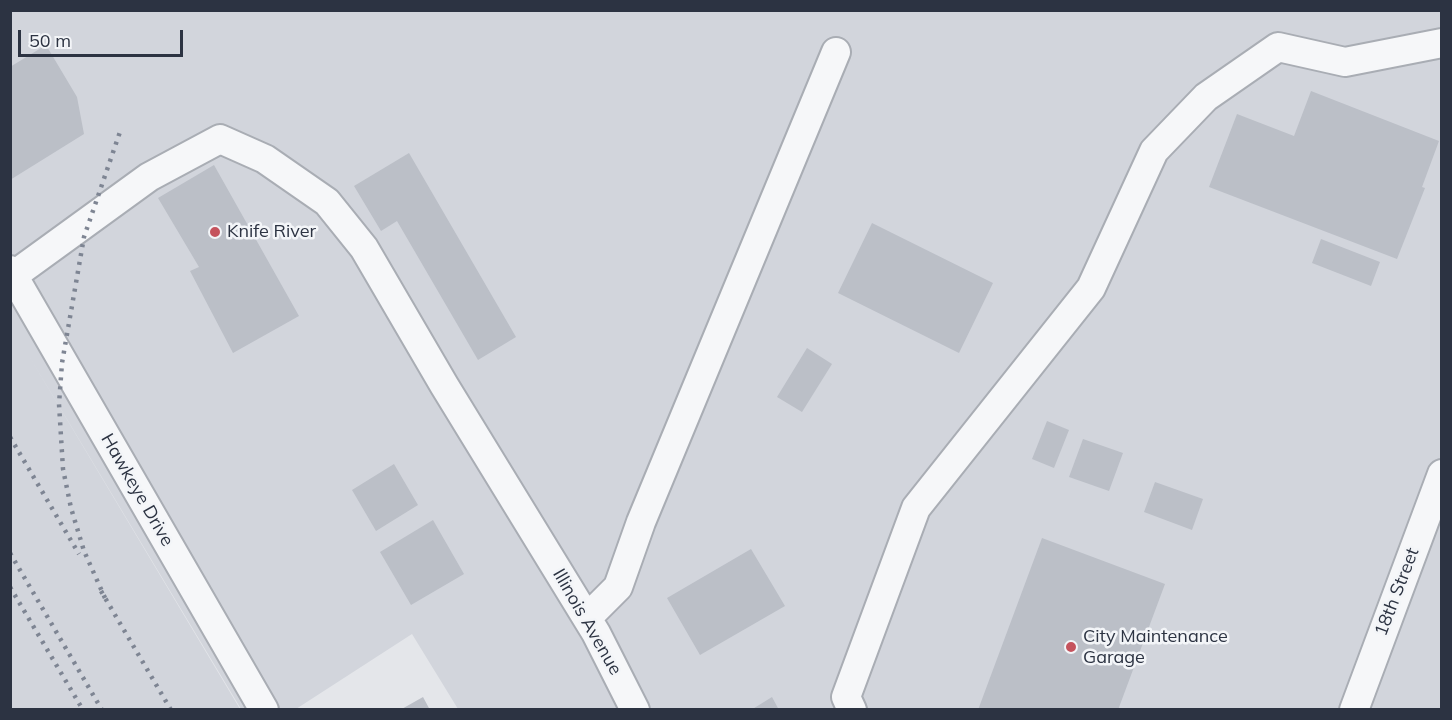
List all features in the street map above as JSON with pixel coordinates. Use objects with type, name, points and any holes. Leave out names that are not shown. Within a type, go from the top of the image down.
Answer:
[{"type":"street","points":[[852,710],[846,697],[915,508],[1091,288],[1154,151],[1206,97],[1278,47],[1345,62],[1442,43]]},
{"type":"street","points":[[587,618],[618,587],[640,522],[836,52]]},
{"type":"street","name":"Illinois Avenue","points":[[12,273],[149,177],[220,139],[265,159],[327,202],[364,248],[444,385],[587,618],[635,710]]},
{"type":"street","name":"Hawkeye Drive","points":[[12,273],[264,710]]},
{"type":"street","name":"18th Street","points":[[1354,710],[1442,474]]},
{"type":"shaded area","points":[[11,11],[1441,11],[1441,709],[458,709],[412,634],[296,709],[241,709],[26,351],[240,709],[11,709]]},
{"type":"building","points":[[46,45],[77,97],[84,134],[10,180],[10,67]]},
{"type":"building","points":[[1311,91],[1439,141],[1422,187],[1425,188],[1397,259],[1209,187],[1237,114],[1294,136]]},
{"type":"building","points":[[409,153],[516,337],[478,360],[397,221],[381,231],[354,186]]},
{"type":"building","name":"Knife River","points":[[214,165],[299,316],[233,353],[190,271],[199,267],[158,198]]},
{"type":"building","points":[[872,223],[993,283],[959,353],[838,293]]},
{"type":"building","points":[[1321,239],[1380,262],[1371,286],[1312,263]]},
{"type":"building","points":[[807,348],[832,364],[802,412],[777,397]]},
{"type":"building","points":[[1047,421],[1069,430],[1054,468],[1032,459]]},
{"type":"building","points":[[1083,439],[1123,453],[1109,491],[1069,477]]},
{"type":"building","points":[[394,464],[418,505],[376,531],[352,490]]},
{"type":"building","points":[[1155,482],[1203,499],[1192,530],[1144,512]]},
{"type":"building","points":[[433,520],[464,574],[411,605],[380,552]]},
{"type":"building","name":"City Maintenance Garage","points":[[1042,538],[1165,584],[1118,710],[978,710]]},
{"type":"building","points":[[751,549],[785,606],[700,655],[667,598]]},
{"type":"building","points":[[423,697],[430,710],[400,710]]},
{"type":"building","points":[[772,697],[779,710],[751,710]]},
{"type":"railway","points":[[105,598],[84,551],[71,508],[63,469],[59,404],[62,363],[84,237],[121,129]]},
{"type":"railway","points":[[10,437],[79,554]]},
{"type":"railway","points":[[10,553],[102,710]]},
{"type":"railway","points":[[10,587],[83,710]]},
{"type":"railway","points":[[101,591],[171,710]]},
{"type":"place","name":"Knife River","points":[[215,232]]},
{"type":"place","name":"City Maintenance Garage","points":[[1071,647]]}]
